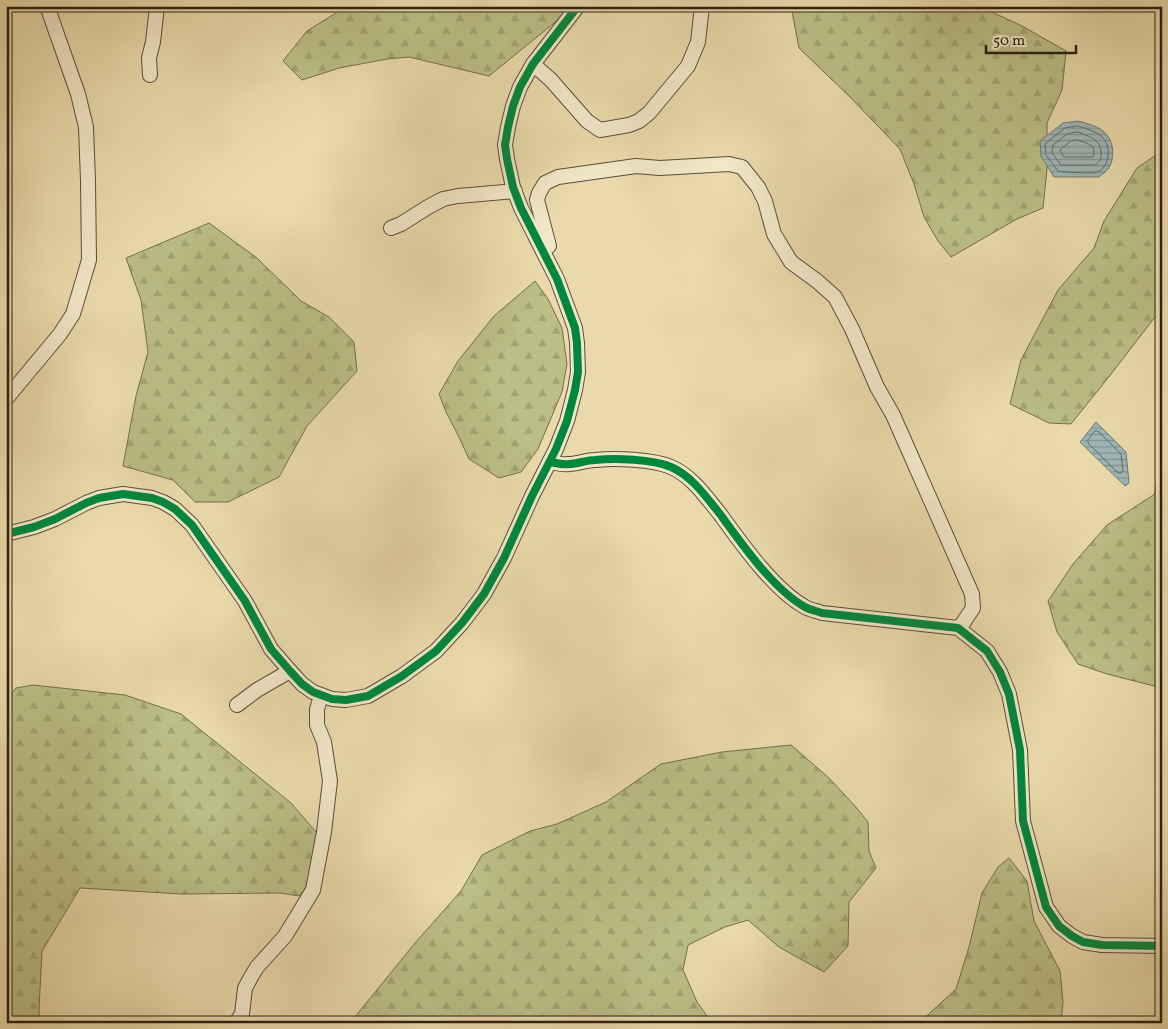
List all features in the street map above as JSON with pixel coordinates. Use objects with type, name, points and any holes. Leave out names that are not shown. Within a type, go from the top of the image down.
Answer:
[{"type":"street","points":[[6,399],[60,334],[73,314],[89,260],[86,127],[78,94],[46,6]]},
{"type":"street","points":[[150,75],[149,58],[153,42],[157,6]]},
{"type":"street","points":[[6,534],[34,527],[86,502],[99,498],[123,494],[152,498],[163,502],[192,525],[245,601],[271,649],[302,684],[312,692],[332,699],[346,700],[368,696],[402,676],[436,651],[462,623],[484,594],[504,558],[532,496],[550,462],[567,421],[575,390],[578,372],[575,328],[557,279],[521,208],[507,159],[506,145],[513,106],[520,87],[533,64],[578,6]]},
{"type":"street","points":[[533,64],[551,80],[587,121],[600,130],[629,125],[640,121],[688,66],[698,42],[702,6]]},
{"type":"street","points":[[549,246],[537,200],[545,183],[552,179],[636,166],[660,168],[728,164],[742,167],[758,187],[768,208],[774,234],[791,262],[835,297],[852,329],[877,387],[893,415],[972,594],[972,608],[958,628]]},
{"type":"street","points":[[391,228],[443,199],[515,191]]},
{"type":"street","points":[[550,462],[569,464],[594,460],[626,460],[653,462],[670,467],[685,475],[696,486],[764,570],[784,592],[805,607],[822,613],[958,628],[987,651],[1000,672],[1008,694],[1020,750],[1023,821],[1046,907],[1059,926],[1083,942],[1102,945],[1162,946]]},
{"type":"street","points":[[237,705],[257,690],[290,671]]},
{"type":"street","points":[[236,1023],[242,1014],[245,988],[251,977],[257,967],[285,936],[314,890],[330,781],[324,742],[317,725],[317,709],[321,696]]},
{"type":"green space","points":[[347,6],[570,6],[564,15],[489,76],[409,57],[339,68],[302,80],[283,61],[307,31]]},
{"type":"green space","points":[[791,6],[979,6],[1022,26],[1066,51],[1062,90],[1047,123],[1047,169],[1043,208],[1017,219],[951,257],[938,241],[924,217],[914,184],[900,149],[799,48]]},
{"type":"green space","points":[[1162,151],[1162,317],[1155,317],[1071,424],[1049,423],[1010,404],[1021,360],[1058,290],[1094,248],[1104,221],[1137,168]]},
{"type":"green space","points":[[209,223],[257,258],[301,301],[329,317],[354,342],[357,371],[307,426],[279,477],[228,502],[195,502],[173,480],[123,466],[136,396],[148,352],[141,300],[126,258]]},
{"type":"green space","points":[[535,281],[548,299],[562,328],[567,364],[562,392],[538,449],[521,472],[499,478],[469,459],[439,394],[458,361],[494,316]]},
{"type":"green space","points":[[1162,436],[1162,688],[1107,674],[1078,664],[1057,632],[1048,601],[1073,564],[1107,525],[1155,494]]},
{"type":"green space","points":[[33,685],[125,695],[181,714],[291,803],[322,839],[314,879],[299,896],[280,893],[182,894],[80,888],[42,951],[40,1023],[6,1023],[6,701],[16,688]]},
{"type":"green space","points":[[791,745],[829,778],[868,822],[869,851],[876,868],[849,902],[848,946],[824,972],[779,947],[748,920],[725,927],[688,945],[683,970],[697,1002],[712,1023],[350,1023],[415,943],[461,891],[482,855],[530,831],[557,824],[606,802],[661,764],[722,752]]},
{"type":"green space","points":[[1009,858],[1027,881],[1034,921],[1060,971],[1063,1002],[1061,1023],[920,1023],[956,989],[969,947],[982,893],[998,867]]},
{"type":"water","points":[[1078,121],[1097,127],[1107,135],[1113,152],[1112,161],[1107,170],[1099,177],[1054,177],[1041,156],[1040,141],[1063,123]]},
{"type":"water","points":[[1096,422],[1126,452],[1129,483],[1125,486],[1080,442]]},
{"type":"cycle path","points":[[6,534],[34,527],[55,519],[99,498],[123,494],[152,498],[163,502],[175,509],[192,525],[245,601],[271,649],[302,684],[313,692],[332,699],[346,700],[368,696],[402,676],[436,651],[462,623],[484,594],[504,558],[556,449],[567,421],[575,390],[578,372],[575,328],[557,279],[521,208],[513,187],[505,145],[513,106],[520,87],[533,64],[578,6]]},
{"type":"cycle path","points":[[550,462],[567,464],[603,459],[623,459],[654,462],[671,467],[686,476],[698,488],[770,578],[805,607],[822,613],[958,628],[987,651],[1000,672],[1009,694],[1020,750],[1023,821],[1046,907],[1059,926],[1083,942],[1102,945],[1162,946]]}]
